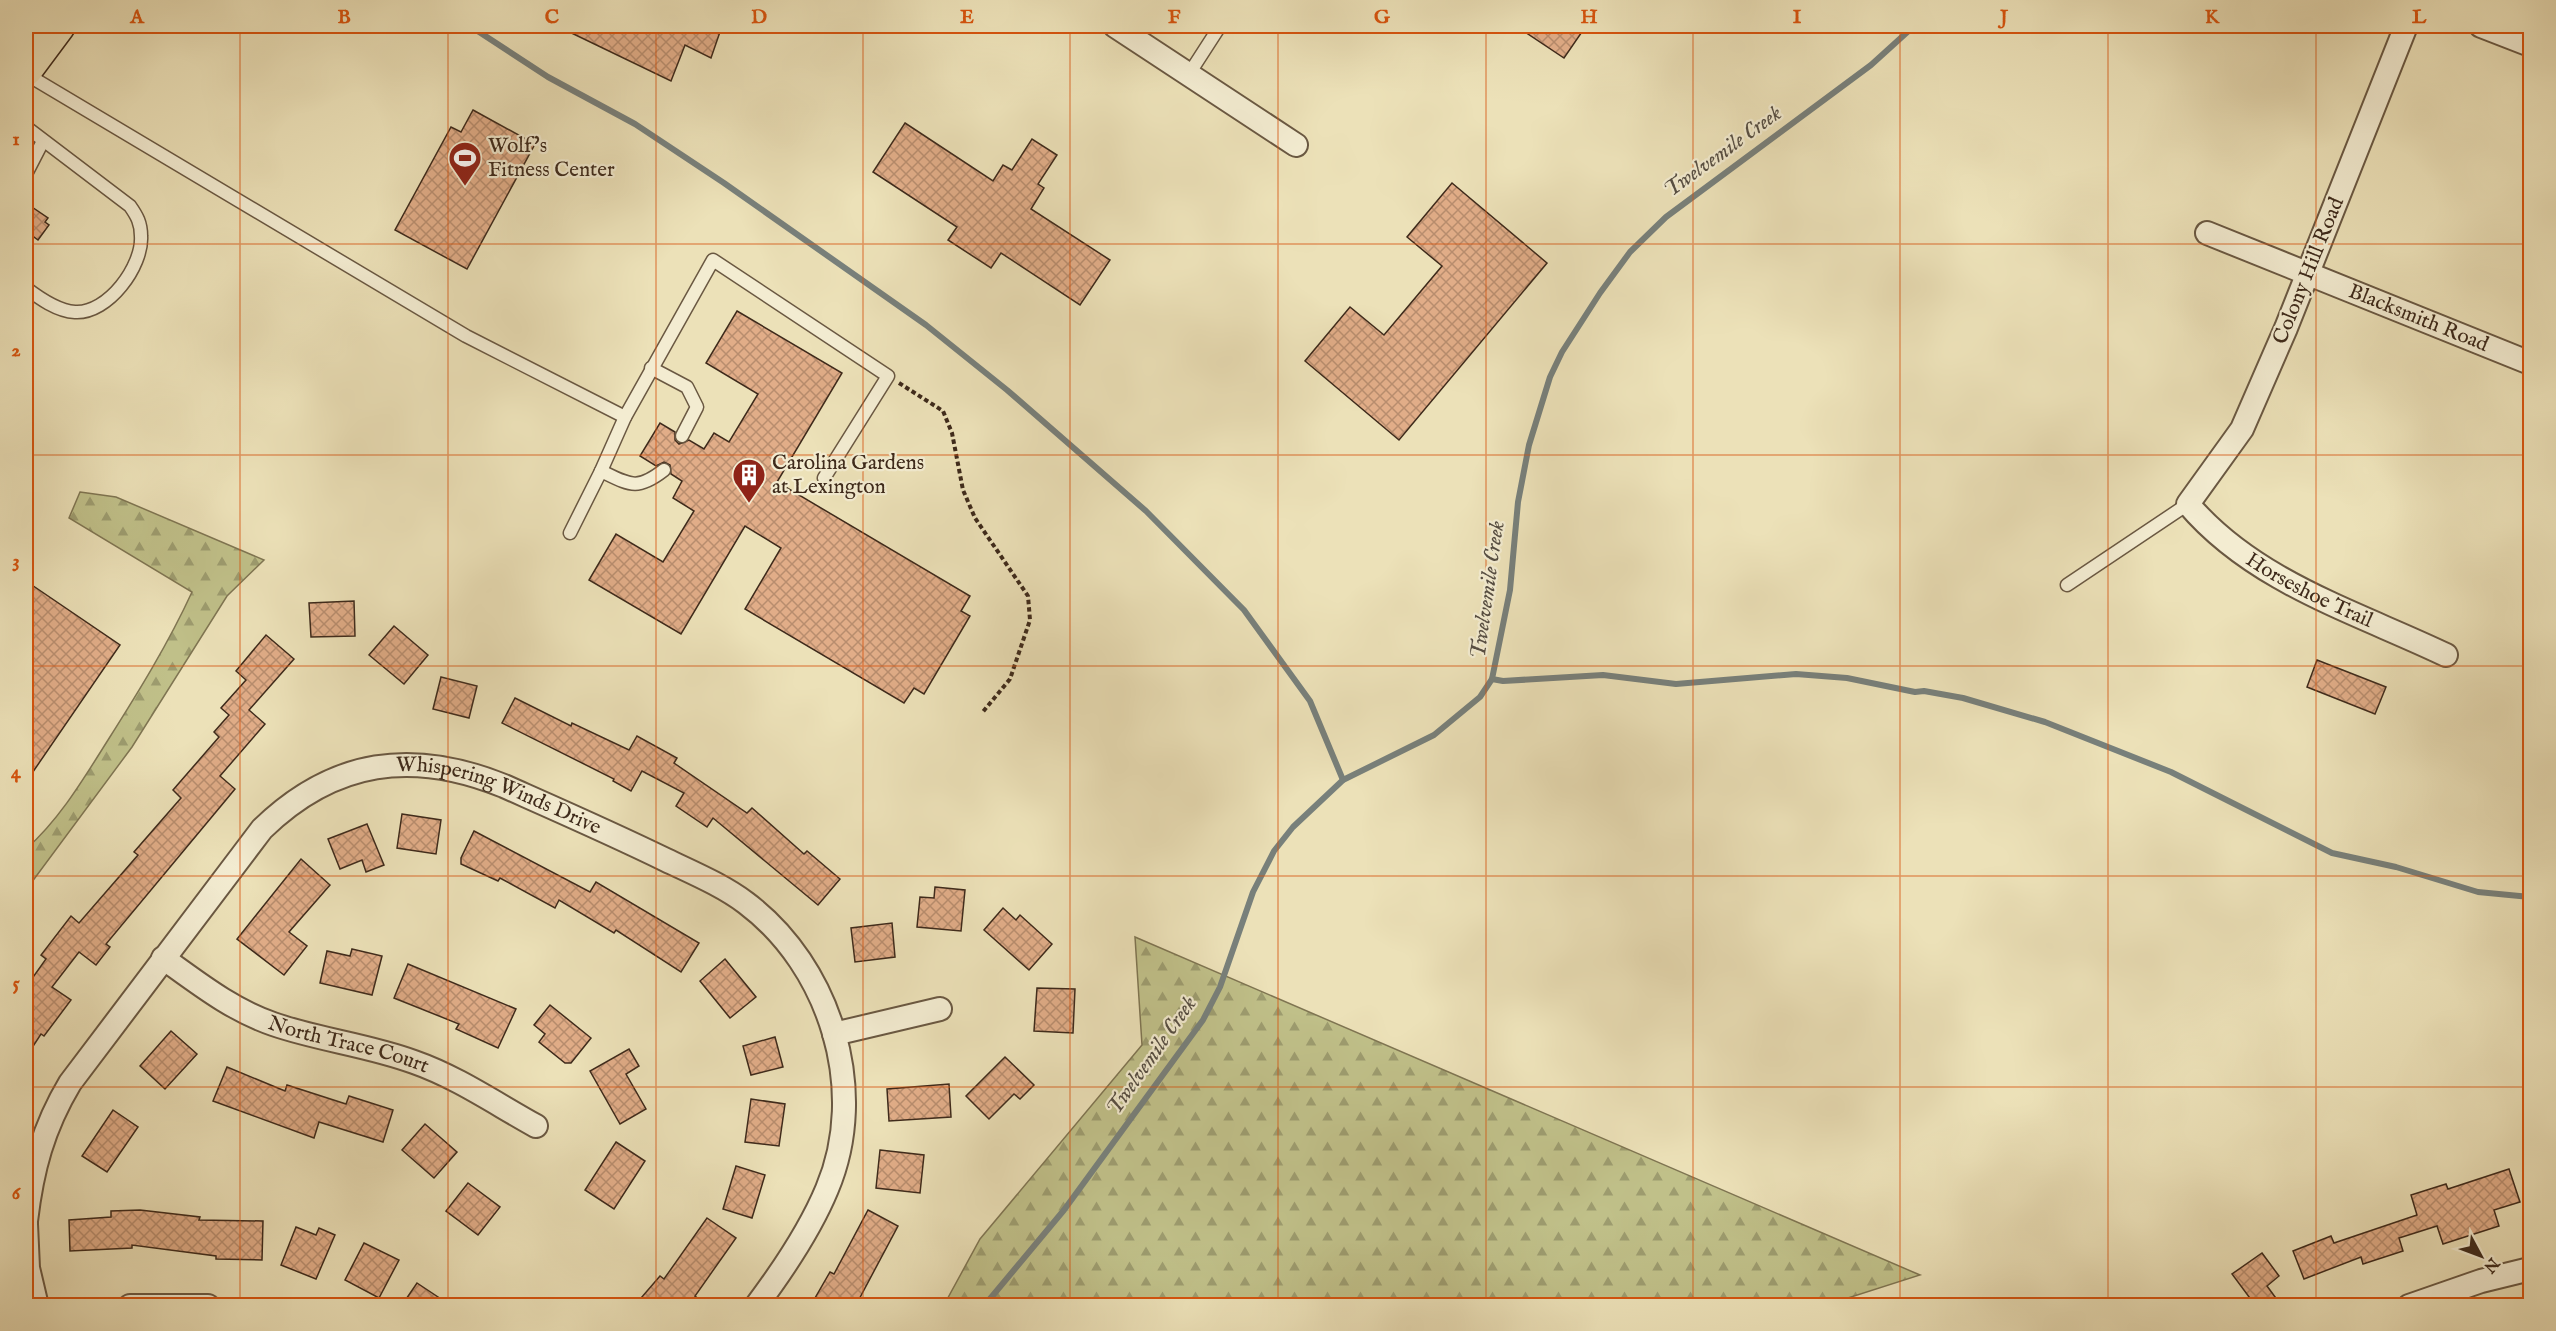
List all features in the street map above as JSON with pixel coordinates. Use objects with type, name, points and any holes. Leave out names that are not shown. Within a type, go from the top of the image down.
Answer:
[{"type":"main road","points":[[28,63],[58,26]]},
{"type":"street","points":[[1115,26],[1296,145]]},
{"type":"street","name":"Colony Hill Road","points":[[2188,504],[2242,429],[2273,362],[2406,26]]},
{"type":"street","points":[[2481,26],[2530,45]]},
{"type":"street","name":"Blacksmith Road","points":[[2207,233],[2530,363]]},
{"type":"street","name":"Horseshoe Trail","points":[[2188,504],[2229,544],[2274,575],[2306,592],[2446,655]]},
{"type":"street","name":"Whispering Winds Drive","points":[[37,1305],[28,1268],[26,1222],[38,1150],[57,1104],[84,1062],[262,829],[300,797],[321,784],[353,771],[389,764],[436,765],[475,775],[635,845],[732,893],[765,919],[798,956],[821,998],[834,1034],[844,1093],[842,1134],[827,1189],[805,1231],[756,1305]]},
{"type":"street","name":"North Trace Court","points":[[164,958],[214,994],[249,1015],[296,1031],[393,1054],[417,1063],[448,1077],[536,1126]]},
{"type":"street","points":[[834,1034],[940,1009]]},
{"type":"street","points":[[2409,1305],[2481,1281],[2530,1269]]},
{"type":"street","points":[[130,1305],[208,1305]]},
{"type":"lane","points":[[1189,74],[1220,26]]},
{"type":"lane","points":[[28,63],[466,336],[625,417]]},
{"type":"lane","points":[[26,127],[130,206],[139,220],[142,237],[139,257],[115,294],[98,308],[76,312],[58,308],[26,288]]},
{"type":"lane","points":[[26,174],[43,141]]},
{"type":"lane","points":[[570,533],[625,417],[713,260],[888,376],[824,478]]},
{"type":"lane","points":[[651,368],[687,387],[698,406],[682,436]]},
{"type":"lane","points":[[601,471],[629,484],[646,483],[663,470]]},
{"type":"lane","points":[[2067,585],[2188,504]]},
{"type":"path","points":[[888,376],[943,411],[952,433],[963,490],[975,518],[1028,596],[1030,620],[1010,679],[982,713]]},
{"type":"green space","points":[[80,492],[116,497],[264,560],[227,596],[132,747],[26,890],[26,849],[50,825],[90,769],[153,667],[192,592],[69,518]]},
{"type":"green space","points":[[1135,937],[1920,1275],[1823,1306],[944,1305],[980,1239],[1142,1045]]},
{"type":"building","points":[[557,26],[722,26],[711,58],[685,45],[671,81]]},
{"type":"building","points":[[1516,26],[1586,26],[1564,58]]},
{"type":"building","name":"Wolf's Fitness Center","points":[[473,110],[535,144],[467,269],[395,230],[451,127],[461,132]]},
{"type":"building","points":[[905,123],[993,181],[1003,165],[1012,170],[1032,139],[1057,155],[1038,184],[1044,188],[1031,209],[1110,260],[1080,305],[1001,253],[991,268],[948,240],[957,227],[873,172]]},
{"type":"building","points":[[1452,183],[1547,263],[1399,440],[1305,361],[1350,307],[1384,335],[1442,266],[1407,237]]},
{"type":"building","points":[[26,203],[48,218],[45,222],[49,225],[38,240],[26,231]]},
{"type":"building","name":"Carolina Gardens at Lexington","points":[[737,311],[842,373],[777,482],[970,596],[961,611],[970,616],[924,694],[914,688],[904,703],[745,609],[781,548],[745,526],[681,634],[589,580],[616,534],[663,562],[694,511],[673,498],[682,481],[671,474],[670,465],[664,462],[656,466],[640,456],[660,423],[675,432],[675,440],[679,444],[689,440],[704,449],[714,433],[729,442],[758,394],[706,363]]},
{"type":"building","points":[[26,581],[120,645],[26,782]]},
{"type":"building","points":[[354,601],[355,636],[311,637],[309,603]]},
{"type":"building","points":[[394,626],[428,655],[404,684],[369,655]]},
{"type":"building","points":[[266,635],[294,659],[249,710],[265,724],[220,776],[235,789],[106,944],[110,947],[96,965],[79,952],[52,987],[71,1000],[44,1036],[41,1034],[26,1057],[26,987],[46,959],[41,955],[71,916],[79,923],[138,855],[134,852],[181,798],[173,790],[219,737],[214,732],[229,715],[221,708],[246,680],[236,671]]},
{"type":"building","points":[[2317,660],[2386,687],[2375,714],[2307,687]]},
{"type":"building","points":[[441,677],[477,686],[469,718],[433,709]]},
{"type":"building","points":[[515,698],[571,726],[572,723],[629,750],[637,736],[677,758],[674,763],[747,813],[752,808],[804,854],[807,851],[840,879],[818,905],[713,818],[707,827],[676,806],[684,793],[642,771],[631,791],[613,781],[614,779],[502,723]]},
{"type":"building","points":[[402,814],[441,820],[436,854],[397,848]]},
{"type":"building","points":[[367,824],[384,865],[366,872],[362,860],[340,869],[328,839]]},
{"type":"building","points":[[474,831],[590,892],[596,882],[699,943],[681,972],[616,930],[614,933],[559,900],[555,908],[500,878],[498,881],[461,864],[461,858]]},
{"type":"building","points":[[301,859],[330,885],[289,932],[307,946],[284,975],[237,939]]},
{"type":"building","points":[[935,887],[965,890],[961,931],[917,927],[920,897],[934,898]]},
{"type":"building","points":[[1003,908],[1016,920],[1020,915],[1052,944],[1029,970],[984,930]]},
{"type":"building","points":[[892,923],[895,957],[855,962],[851,928]]},
{"type":"building","points":[[352,949],[382,956],[372,995],[320,983],[327,951],[350,956]]},
{"type":"building","points":[[725,959],[756,997],[730,1018],[700,981]]},
{"type":"building","points":[[408,964],[516,1009],[498,1048],[456,1029],[459,1024],[394,998]]},
{"type":"building","points":[[1037,988],[1075,989],[1073,1033],[1034,1031]]},
{"type":"building","points":[[550,1005],[591,1038],[571,1063],[565,1063],[539,1042],[545,1034],[534,1025]]},
{"type":"building","points":[[171,1031],[197,1054],[165,1089],[140,1066]]},
{"type":"building","points":[[775,1037],[783,1067],[751,1075],[743,1046]]},
{"type":"building","points":[[629,1049],[639,1066],[626,1074],[646,1109],[620,1124],[590,1071]]},
{"type":"building","points":[[1005,1057],[1034,1085],[1020,1099],[1014,1094],[989,1119],[966,1096]]},
{"type":"building","points":[[227,1067],[285,1091],[287,1085],[346,1104],[349,1096],[393,1110],[383,1142],[319,1122],[314,1138],[213,1101]]},
{"type":"building","points":[[949,1084],[951,1117],[889,1121],[887,1089]]},
{"type":"building","points":[[751,1099],[785,1104],[779,1146],[745,1142]]},
{"type":"building","points":[[113,1110],[138,1127],[107,1172],[82,1156]]},
{"type":"building","points":[[425,1124],[457,1152],[434,1178],[402,1150]]},
{"type":"building","points":[[616,1142],[645,1161],[614,1209],[585,1190]]},
{"type":"building","points":[[880,1150],[924,1155],[920,1193],[876,1188]]},
{"type":"building","points":[[736,1166],[765,1175],[752,1218],[723,1209]]},
{"type":"building","points":[[2509,1169],[2520,1202],[2494,1210],[2499,1226],[2443,1244],[2437,1226],[2399,1238],[2403,1251],[2363,1264],[2361,1257],[2304,1279],[2293,1251],[2331,1236],[2334,1243],[2417,1215],[2411,1195],[2446,1184],[2448,1189]]},
{"type":"building","points":[[468,1183],[500,1207],[478,1235],[446,1211]]},
{"type":"building","points":[[140,1210],[200,1217],[199,1220],[263,1221],[262,1260],[216,1259],[216,1256],[132,1245],[132,1248],[70,1251],[69,1220],[111,1217],[111,1211]]},
{"type":"building","points":[[868,1210],[898,1226],[856,1305],[811,1305],[830,1272],[834,1274]]},
{"type":"building","points":[[707,1218],[736,1238],[695,1296],[706,1305],[635,1305],[660,1276],[664,1279]]},
{"type":"building","points":[[296,1227],[316,1235],[319,1228],[335,1235],[316,1279],[281,1265]]},
{"type":"building","points":[[364,1243],[399,1260],[379,1298],[345,1280]]},
{"type":"building","points":[[2262,1253],[2279,1276],[2267,1286],[2281,1305],[2255,1305],[2232,1274]]},
{"type":"building","points":[[417,1283],[450,1305],[402,1305]]},
{"type":"waterway","points":[[470,26],[548,77],[635,124],[724,183],[926,325],[1007,390],[1146,511],[1244,610],[1310,701],[1343,780]]},
{"type":"waterway","name":"Twelvemile Creek","points":[[984,1306],[1064,1210],[1203,1020],[1220,987],[1253,892],[1274,851],[1293,827],[1343,780],[1434,735],[1480,697],[1492,679],[1510,590],[1518,502],[1529,445],[1550,377],[1562,352],[1600,293],[1630,252],[1666,217],[1871,65],[1914,26]]},
{"type":"waterway","points":[[1492,679],[1503,681],[1603,675],[1676,684],[1796,674],[1847,678],[1915,692],[1924,691],[1963,698],[2045,722],[2171,772],[2332,853],[2396,867],[2478,892],[2530,897]]},
{"type":"place","name":"Wolf's Fitness Center","points":[[465,187]]},
{"type":"place","name":"Carolina Gardens at Lexington","points":[[749,504]]}]
